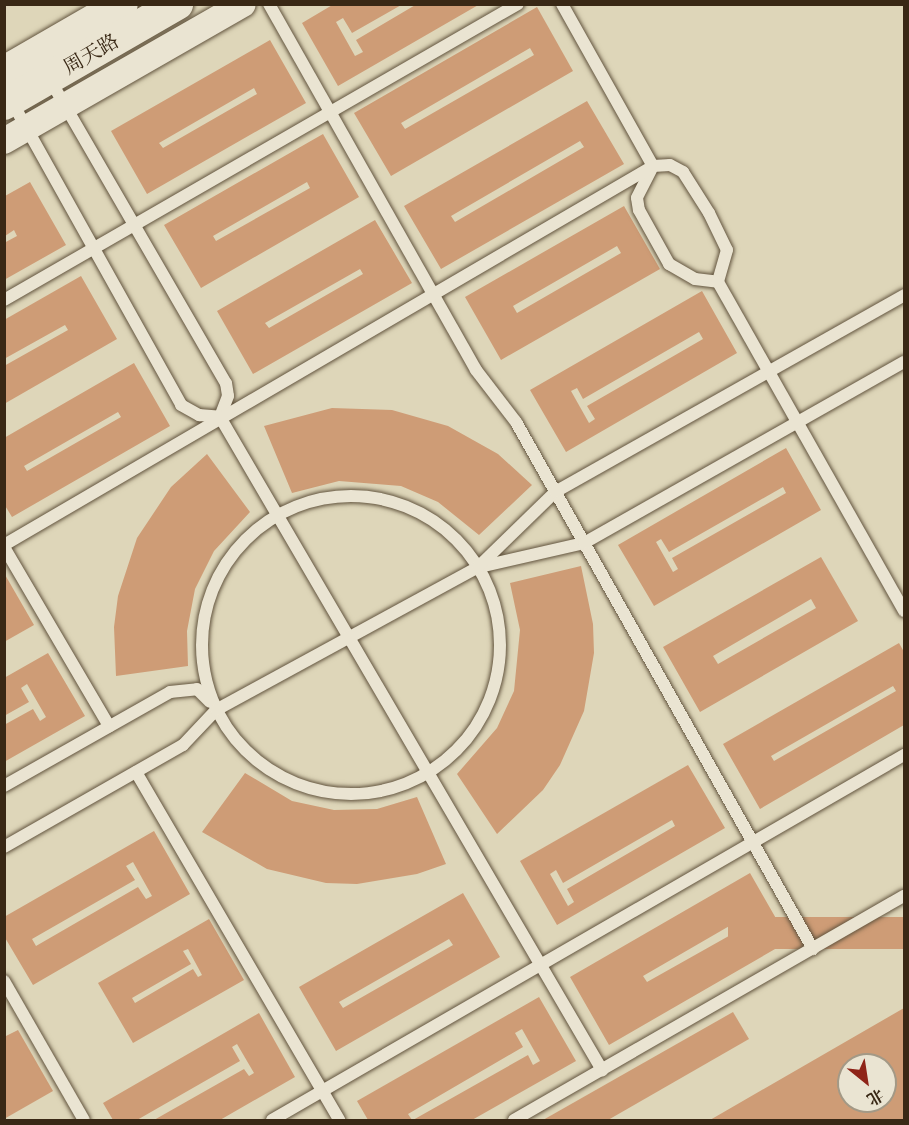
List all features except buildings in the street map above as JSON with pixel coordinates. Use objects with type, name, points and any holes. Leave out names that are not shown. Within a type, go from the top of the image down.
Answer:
[{"type":"street","name":"周天路","points":[[7,92],[122,4]]},
{"type":"street","name":"周天路","points":[[7,92],[49,78],[177,4]]},
{"type":"street","points":[[4,141],[243,4]]},
{"type":"lane","points":[[269,4],[476,370],[516,422],[813,948]]},
{"type":"lane","points":[[4,300],[518,4]]},
{"type":"lane","points":[[562,4],[653,166]]},
{"type":"lane","points":[[49,78],[226,383],[228,396],[219,417]]},
{"type":"lane","points":[[7,92],[180,405],[199,415],[219,417]]},
{"type":"lane","points":[[109,726],[4,546],[219,417],[653,166],[670,165],[683,172],[709,213],[727,250],[718,282],[904,611]]},
{"type":"lane","points":[[653,166],[637,198],[639,210],[669,264],[695,279],[718,282]]},
{"type":"lane","points":[[478,567],[555,492],[904,295]]},
{"type":"lane","points":[[4,847],[183,745],[216,711],[478,567],[584,543],[904,362]]},
{"type":"lane","points":[[219,417],[602,1070]]},
{"type":"lane","points":[[4,786],[170,692],[197,689],[216,711],[235,741],[252,758],[271,772],[315,791],[338,794],[384,791],[428,773],[463,744],[488,705],[495,684],[500,662],[498,616],[478,567],[454,537],[437,523],[396,503],[374,498],[328,498],[278,516],[243,542],[228,561],[207,604],[201,652],[204,675],[216,711]]},
{"type":"lane","points":[[272,1120],[904,755]]},
{"type":"lane","points":[[136,772],[339,1120]]},
{"type":"lane","points":[[514,1120],[904,896]]},
{"type":"lane","points":[[4,981],[84,1120]]}]
